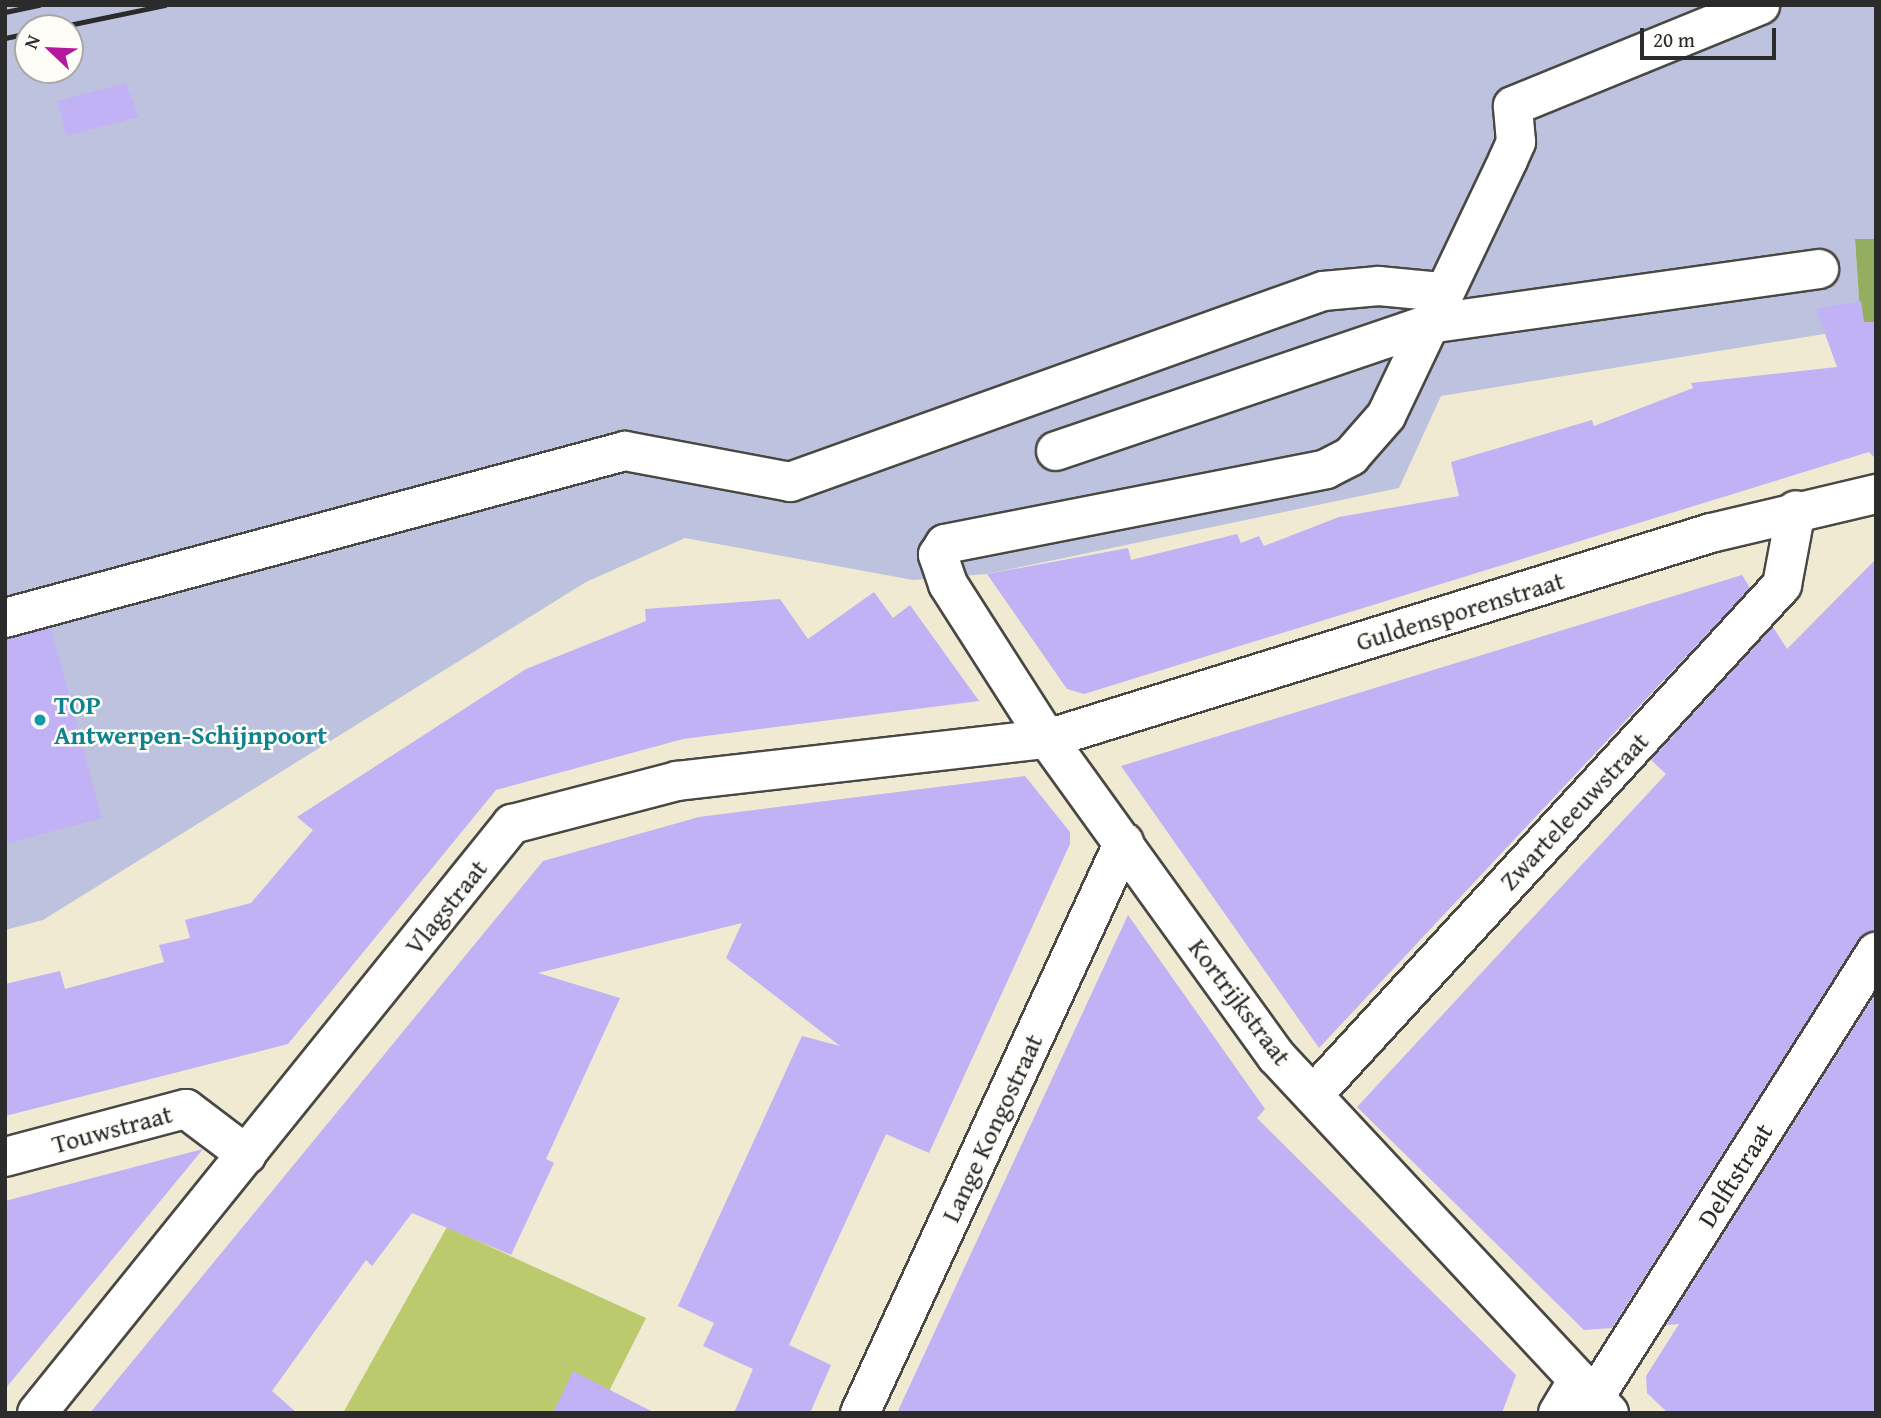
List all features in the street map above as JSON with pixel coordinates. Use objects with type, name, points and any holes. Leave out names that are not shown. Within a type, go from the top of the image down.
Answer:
[{"type":"street","points":[[1435,308],[1516,142],[1513,106],[1760,5]]},
{"type":"street","points":[[1056,451],[1435,308],[1819,269]]},
{"type":"street","points":[[5,618],[625,451],[790,482],[1323,291],[1379,286],[1435,308]]},
{"type":"street","name":"Kortrijkstraat","points":[[1435,308],[1386,416],[1351,456],[1326,469],[945,544],[938,566],[1048,739],[1276,1056],[1315,1093],[1584,1401]]},
{"type":"street","name":"Guldensporenstraat","points":[[1048,739],[1796,510],[1876,494]]},
{"type":"street","name":"Zwarteleeuwstraat","points":[[1315,1093],[1782,585],[1796,510]]},
{"type":"street","name":"Vlagstraat","points":[[37,1413],[247,1156],[512,824],[677,781],[1048,739]]},
{"type":"street","name":"Lange Kongostraat","points":[[860,1413],[1124,842]]},
{"type":"street","name":"Delftstraat","points":[[1584,1401],[1876,952]]},
{"type":"street","name":"Touwstraat","points":[[5,1157],[186,1110],[247,1156]]},
{"type":"shaded area","points":[[5,5],[1876,5],[1876,239],[1855,239],[1861,328],[1441,396],[1399,488],[987,574],[913,580],[685,538],[586,582],[43,920],[5,930]]},
{"type":"green space","points":[[1855,239],[1876,239],[1876,326],[1861,328]]},
{"type":"green space","points":[[447,1227],[646,1318],[598,1413],[343,1413]]},
{"type":"building","points":[[126,83],[139,117],[66,136],[57,101]]},
{"type":"building","points":[[1861,301],[1864,322],[1876,322],[1876,459],[1869,452],[1084,694],[1067,689],[987,574],[1128,548],[1131,560],[1237,534],[1241,543],[1259,536],[1264,546],[1339,517],[1459,496],[1451,462],[1592,420],[1594,426],[1693,388],[1691,383],[1837,367],[1816,309]]},
{"type":"building","points":[[1876,559],[1876,930],[1858,940],[1612,1328],[1584,1330],[1357,1107],[1666,774],[1651,760],[1773,627],[1787,649]]},
{"type":"building","points":[[1742,575],[1750,588],[1319,1048],[1121,766]]},
{"type":"building","points":[[874,592],[893,618],[910,605],[979,701],[683,739],[496,790],[288,1044],[5,1116],[5,984],[60,971],[65,989],[164,962],[159,945],[190,938],[185,920],[251,903],[313,830],[297,817],[526,669],[646,621],[645,609],[780,599],[808,639]]},
{"type":"building","name":"TOP Antwerpen-Schijnpoort","points":[[51,628],[102,818],[5,844],[5,639]]},
{"type":"building","points":[[1025,776],[1070,832],[1070,844],[929,1153],[886,1134],[789,1345],[831,1365],[810,1413],[734,1413],[753,1369],[703,1346],[714,1323],[678,1306],[802,1036],[840,1046],[726,958],[742,923],[538,973],[620,998],[546,1159],[554,1163],[511,1255],[412,1213],[372,1266],[366,1260],[272,1391],[297,1413],[90,1413],[543,861],[699,817]]},
{"type":"building","points":[[1128,915],[1265,1109],[1257,1118],[1516,1375],[1502,1413],[897,1413]]},
{"type":"building","points":[[1876,993],[1876,1413],[1668,1413],[1647,1393],[1646,1376],[1679,1324],[1666,1325]]},
{"type":"building","points":[[203,1149],[111,1261],[5,1389],[5,1201]]},
{"type":"building","points":[[573,1371],[655,1413],[553,1413]]},
{"type":"railway","points":[[5,12],[39,5]]},
{"type":"railway","points":[[84,22],[165,5]]},
{"type":"railway","points":[[5,38],[14,36]]},
{"type":"place","name":"TOP Antwerpen-Schijnpoort","points":[[40,720]]}]
